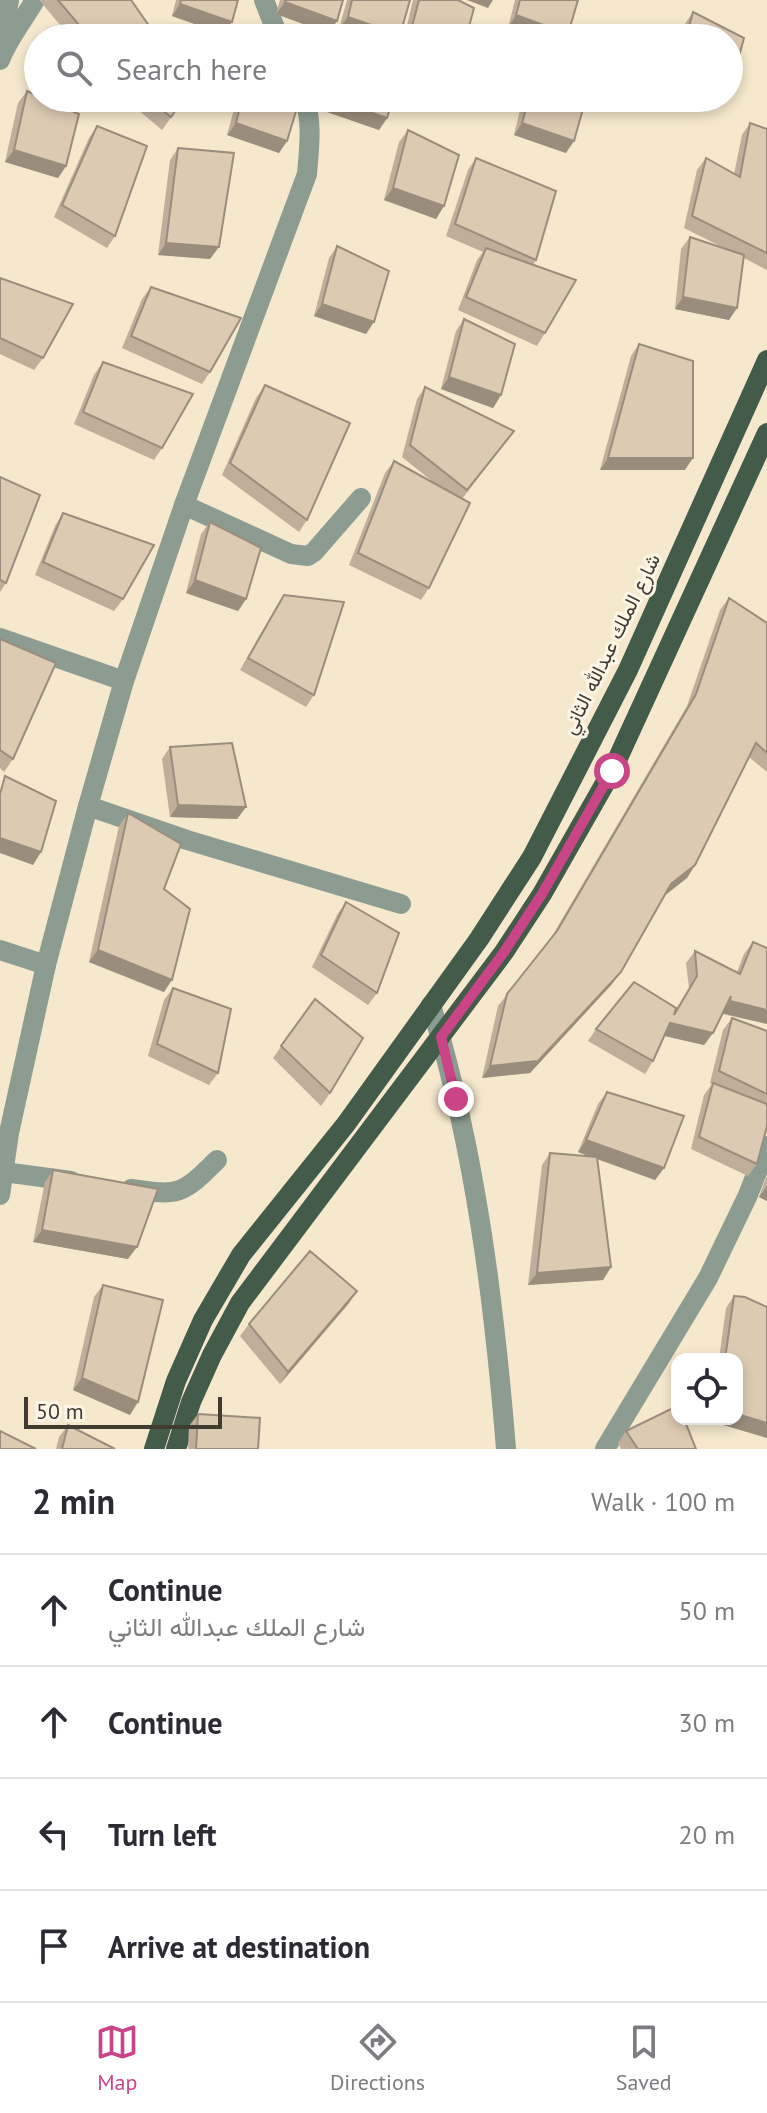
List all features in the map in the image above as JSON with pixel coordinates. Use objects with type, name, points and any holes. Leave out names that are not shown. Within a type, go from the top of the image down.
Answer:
[{"type":"main road","name":"شارع الملك عبدالله الثاني","points":[[154,1449],[176,1381],[203,1320],[241,1255],[346,1124],[479,939],[532,857],[628,670],[767,360]]},
{"type":"main road","points":[[176,1449],[191,1402],[240,1303],[504,952],[542,894],[612,771],[767,433]]},
{"type":"street","points":[[2,54],[9,0]]},
{"type":"street","points":[[2,54],[35,0]]},
{"type":"street","points":[[264,0],[273,24]]},
{"type":"street","points":[[0,1195],[9,1133],[46,965],[88,806],[124,681],[184,505],[307,174],[308,112]]},
{"type":"street","points":[[184,505],[291,554],[308,556],[361,498]]},
{"type":"street","points":[[0,638],[124,681]]},
{"type":"street","points":[[88,806],[187,840],[401,904]]},
{"type":"street","points":[[0,950],[46,965]]},
{"type":"street","points":[[431,1005],[456,1099],[481,1227],[506,1449]]},
{"type":"street","points":[[605,1449],[708,1278],[748,1195],[767,1146]]},
{"type":"street","points":[[4,1172],[165,1194],[193,1184],[217,1160]]},
{"type":"building","points":[[58,0],[131,0],[148,24],[78,24]]},
{"type":"building","points":[[181,0],[238,0],[232,22],[180,4]]},
{"type":"building","points":[[285,0],[343,0],[337,21]]},
{"type":"building","points":[[352,0],[410,0],[403,24],[368,24],[348,17]]},
{"type":"building","points":[[419,0],[458,0],[474,8],[470,24],[413,24]]},
{"type":"building","points":[[520,0],[578,0],[571,24],[541,24],[516,15]]},
{"type":"building","points":[[693,12],[717,24],[690,24]]},
{"type":"building","points":[[24,105],[24,112],[79,114],[66,166],[14,150]]},
{"type":"building","points":[[239,112],[296,112],[287,141],[236,123]]},
{"type":"building","points":[[370,112],[389,112],[387,118]]},
{"type":"building","points":[[525,112],[582,112],[574,141],[522,123]]},
{"type":"building","points":[[750,123],[767,129],[767,253],[692,216],[706,158],[740,177]]},
{"type":"building","points":[[97,126],[147,146],[115,236],[62,205]]},
{"type":"building","points":[[408,130],[459,155],[444,206],[393,188]]},
{"type":"building","points":[[178,148],[234,153],[219,247],[166,243]]},
{"type":"building","points":[[476,158],[556,191],[536,260],[455,224]]},
{"type":"building","points":[[690,237],[744,255],[737,308],[683,297]]},
{"type":"building","points":[[337,246],[389,271],[374,322],[322,304]]},
{"type":"building","points":[[486,248],[576,280],[545,333],[466,297]]},
{"type":"building","points":[[0,278],[73,304],[43,358],[0,338]]},
{"type":"building","points":[[151,287],[241,318],[210,372],[131,336]]},
{"type":"building","points":[[464,319],[515,344],[501,395],[449,377]]},
{"type":"building","points":[[639,344],[693,361],[693,458],[608,458]]},
{"type":"building","points":[[103,362],[193,394],[162,448],[83,412]]},
{"type":"building","points":[[265,385],[350,423],[307,520],[230,463]]},
{"type":"building","points":[[425,387],[514,431],[467,490],[410,445]]},
{"type":"building","points":[[394,461],[470,503],[429,588],[358,553]]},
{"type":"building","points":[[0,477],[40,495],[6,583],[0,580]]},
{"type":"building","points":[[63,513],[154,545],[123,599],[43,562]]},
{"type":"building","points":[[210,522],[261,548],[246,599],[195,580]]},
{"type":"building","points":[[284,595],[344,602],[314,695],[248,658]]},
{"type":"building","points":[[729,598],[767,623],[767,753],[756,743],[695,865],[671,884],[621,972],[538,1061],[490,1066],[507,994],[557,931],[696,694]]},
{"type":"building","points":[[0,639],[56,663],[13,759],[0,750]]},
{"type":"building","points":[[232,743],[246,807],[178,805],[170,747]]},
{"type":"building","points":[[5,776],[56,801],[41,852],[0,838],[0,794]]},
{"type":"building","points":[[128,813],[181,844],[164,889],[190,909],[172,980],[98,950]]},
{"type":"building","points":[[346,902],[399,933],[377,993],[321,955]]},
{"type":"building","points":[[753,942],[767,948],[767,1010],[730,1001],[731,996],[713,1033],[670,1023],[653,1061],[596,1029],[634,982],[676,1008],[674,1015],[697,976],[695,951],[740,974]]},
{"type":"building","points":[[173,988],[231,1009],[218,1073],[157,1044]]},
{"type":"building","points":[[315,999],[363,1038],[330,1093],[281,1046]]},
{"type":"building","points":[[732,1018],[767,1031],[767,1094],[719,1071]]},
{"type":"building","points":[[713,1083],[767,1104],[767,1126],[757,1164],[699,1137]]},
{"type":"building","points":[[607,1092],[684,1116],[664,1168],[586,1140]]},
{"type":"building","points":[[550,1153],[597,1157],[611,1267],[537,1273]]},
{"type":"building","points":[[53,1170],[158,1189],[137,1247],[42,1230]]},
{"type":"building","points":[[310,1251],[357,1291],[288,1372],[249,1324]]},
{"type":"building","points":[[103,1285],[163,1300],[138,1402],[82,1378]]},
{"type":"building","points":[[734,1296],[745,1297],[767,1307],[767,1423],[743,1416],[743,1353],[726,1353]]},
{"type":"building","points":[[671,1409],[671,1425],[686,1425],[696,1449],[638,1449],[626,1431]]},
{"type":"building","points":[[198,1414],[260,1418],[258,1449],[196,1449]]},
{"type":"building","points":[[68,1425],[115,1449],[62,1449]]},
{"type":"building","points":[[0,1431],[36,1449],[0,1449]]},
{"type":"route","points":[[456,1099],[441,1037],[504,952],[542,894],[612,771]]}]
